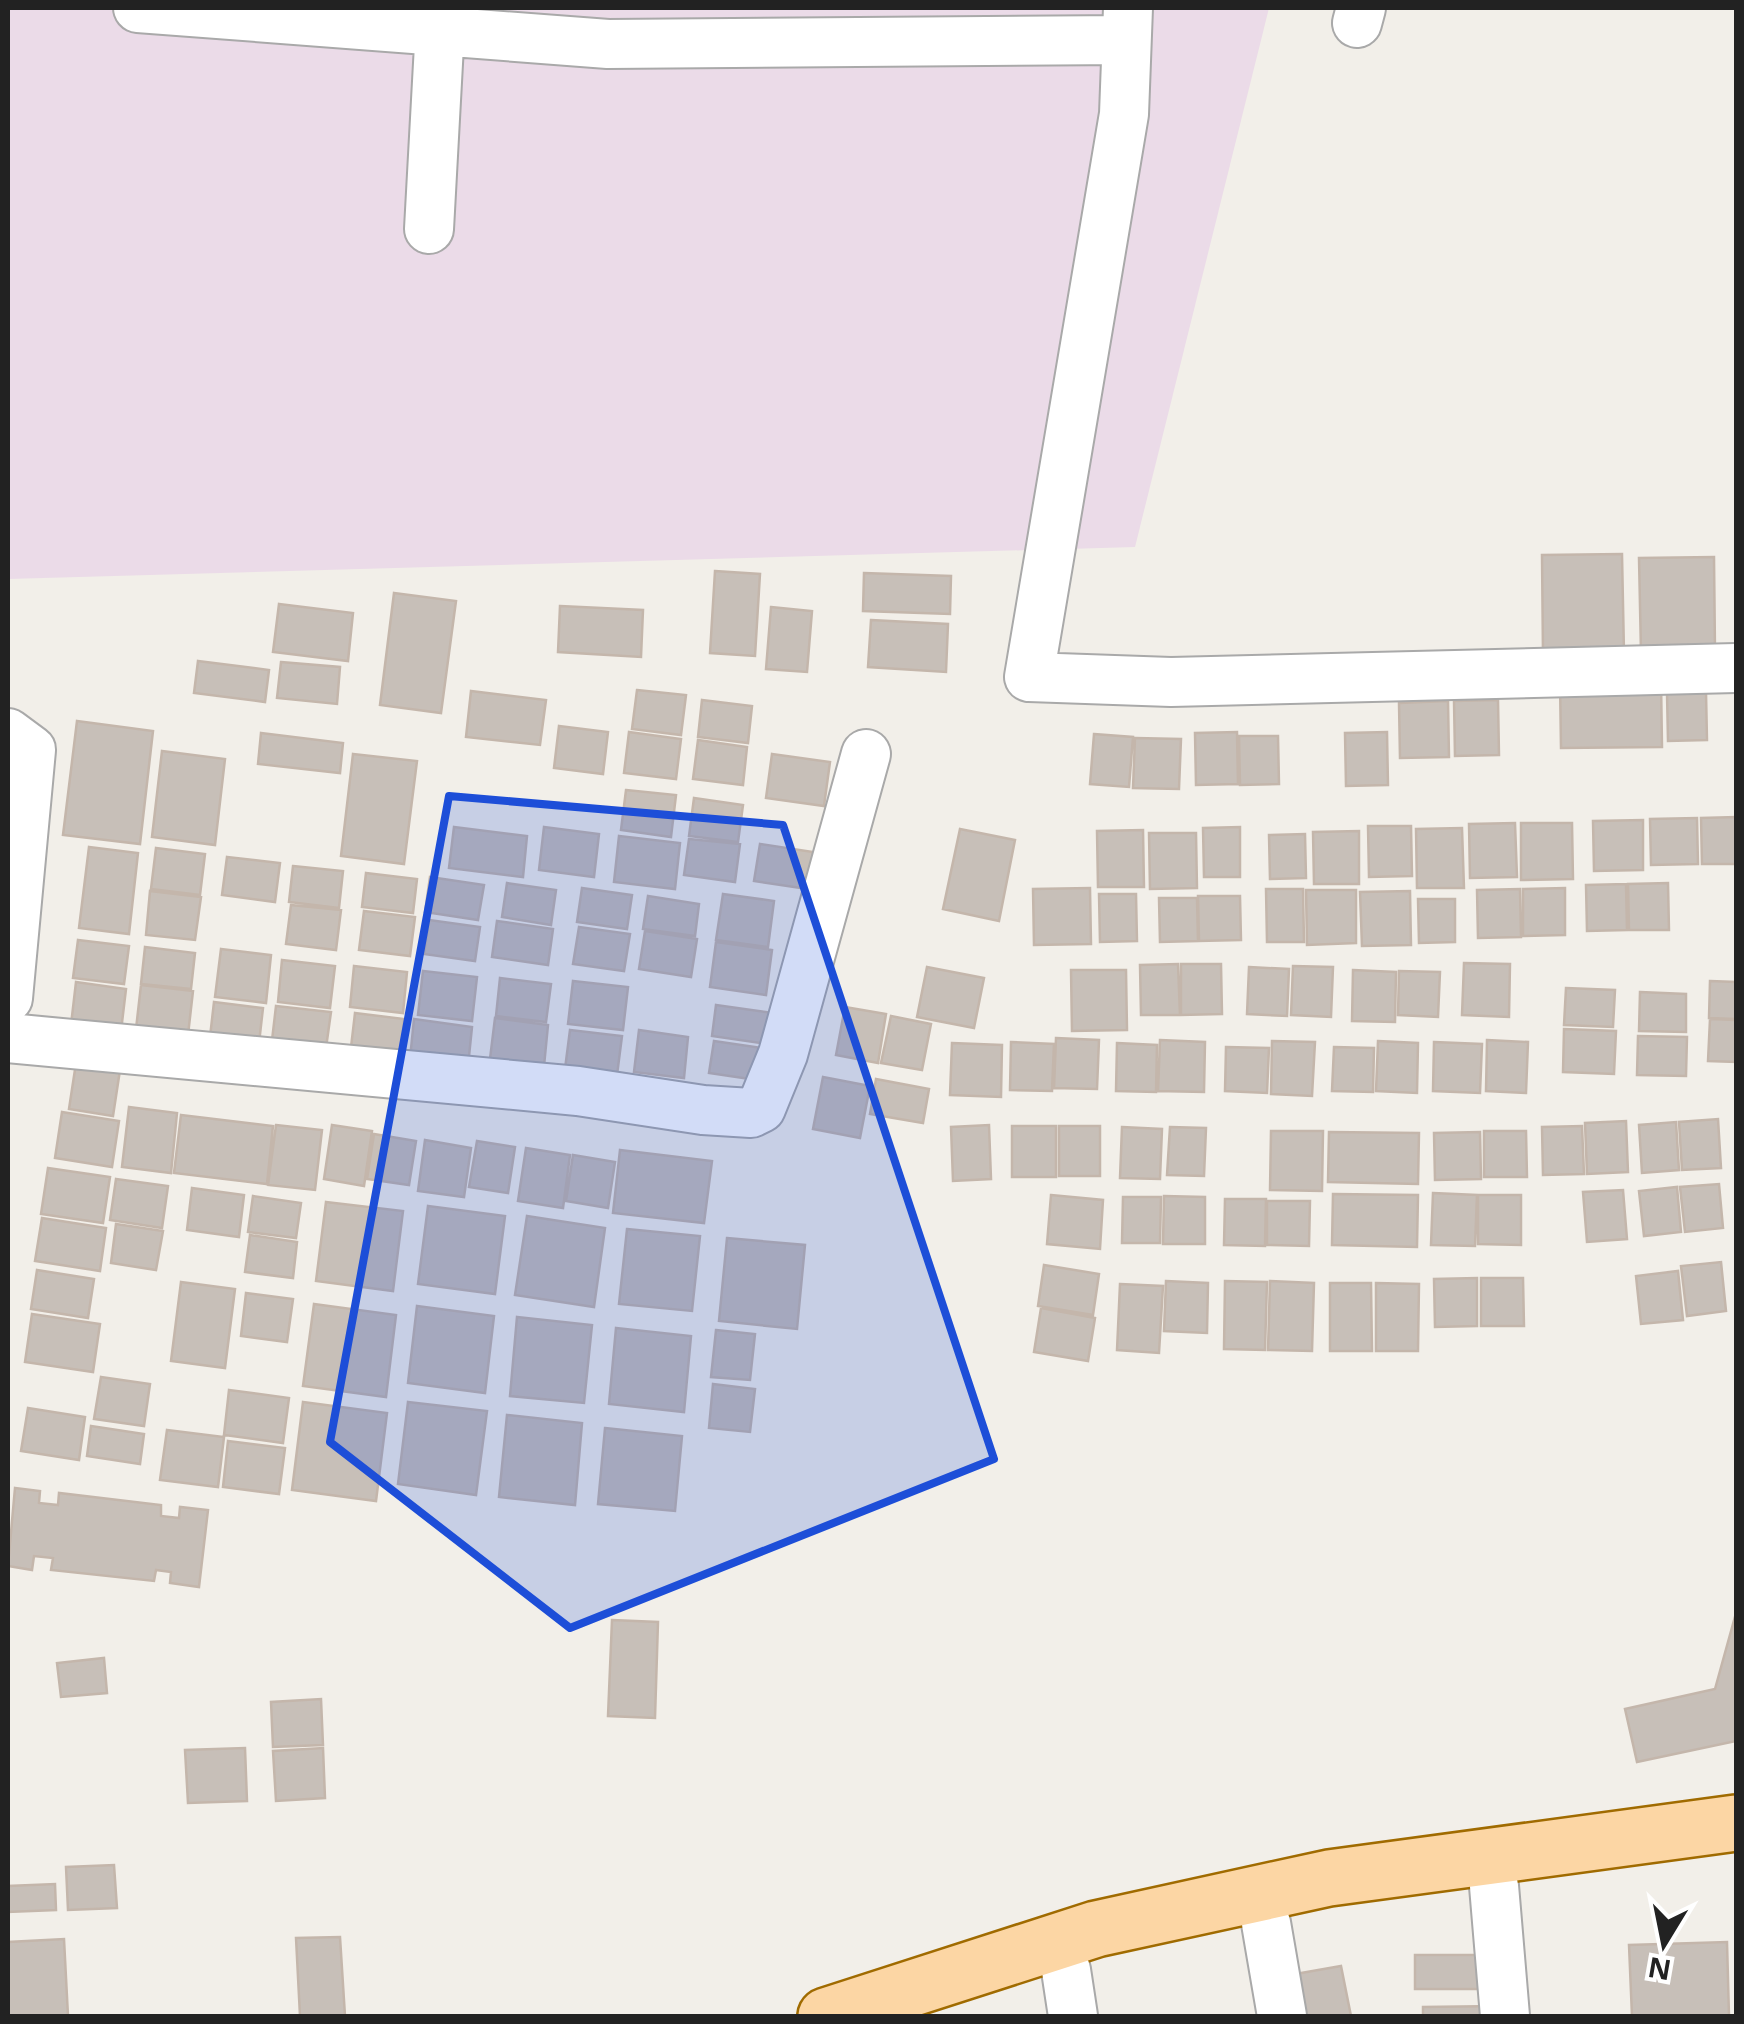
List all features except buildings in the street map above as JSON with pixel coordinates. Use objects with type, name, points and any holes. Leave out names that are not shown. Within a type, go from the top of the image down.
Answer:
[{"type":"main road","points":[[826,2016],[1096,1929],[1329,1878],[1736,1823]]},
{"type":"main road","points":[[930,2016],[1069,1993],[1104,1957],[1334,1908],[1736,1853]]},
{"type":"street","points":[[138,8],[440,20],[608,44],[1127,24],[1124,114],[1030,677],[1172,682],[1736,668]]},
{"type":"street","points":[[429,229],[440,20]]},
{"type":"street","points":[[8,733],[31,750],[8,998]]},
{"type":"street","points":[[8,1038],[578,1091],[703,1110],[751,1112],[761,1108],[783,1054],[866,754]]},
{"type":"street","points":[[1494,1886],[1505,2016]]},
{"type":"street","points":[[1266,1922],[1282,2016]]},
{"type":"highlighted area","points":[[449,796],[783,825],[994,1459],[570,1628],[330,1442]]},
{"type":"shaded area","points":[[8,8],[1269,8],[1135,547],[8,579]]}]
